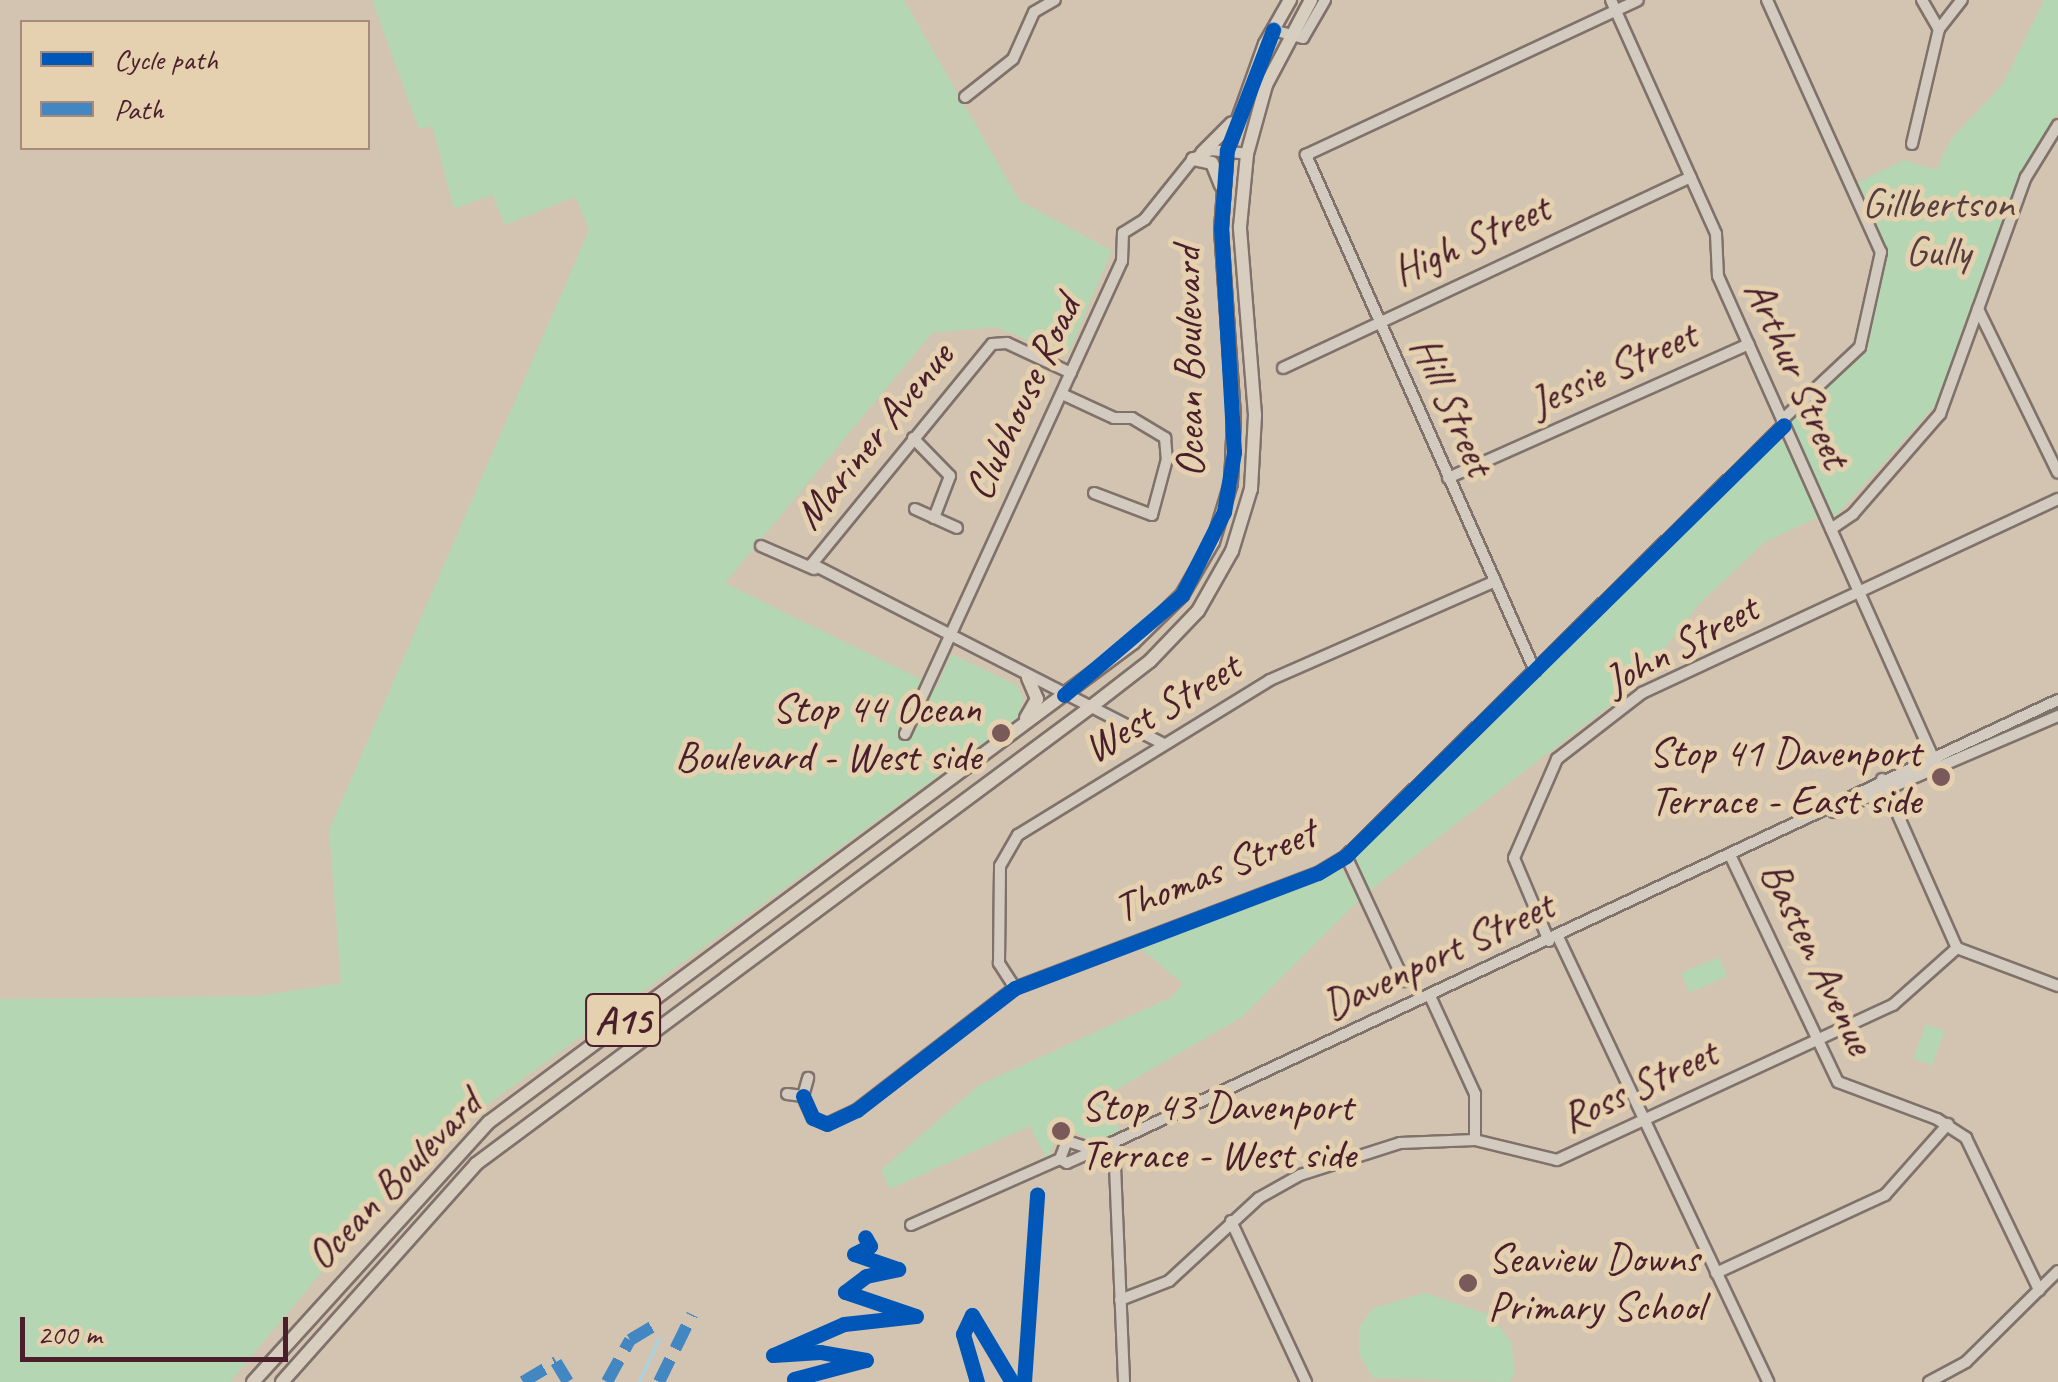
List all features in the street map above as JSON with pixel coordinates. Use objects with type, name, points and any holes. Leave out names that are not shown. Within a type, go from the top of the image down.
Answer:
[{"type":"main road","name":"Ocean Boulevard","points":[[253,1382],[488,1122],[1064,695],[1182,596],[1224,512],[1234,416],[1224,192],[1227,150],[1238,113],[1290,0]]},
{"type":"main road","name":"Ocean Boulevard","points":[[282,1382],[476,1164],[1092,706],[1198,611],[1242,520],[1255,415],[1240,227],[1247,154],[1287,38],[1311,0]]},
{"type":"main road","points":[[1224,192],[1212,163],[1198,156],[1238,113]]},
{"type":"main road","points":[[1006,738],[1034,707],[1028,678]]},
{"type":"main road","points":[[908,810],[947,794],[950,809]]},
{"type":"street","points":[[965,98],[1013,59],[1034,12],[1054,0]]},
{"type":"street","name":"Ocean Boulevard","points":[[1287,38],[1303,38],[1325,0]]},
{"type":"street","points":[[1614,5],[1638,0]]},
{"type":"street","name":"Thomas Street","points":[[803,1096],[812,1118],[827,1124],[858,1110],[1015,988],[1318,873],[1346,856],[1860,348],[1880,252],[1767,0]]},
{"type":"street","points":[[1922,0],[1939,28]]},
{"type":"street","points":[[1912,144],[1939,28],[1962,0]]},
{"type":"street","name":"Hill Street","points":[[1535,670],[1309,168],[1311,149],[1614,5]]},
{"type":"street","name":"Arthur Street","points":[[1614,5],[1716,234],[1718,276],[1939,770]]},
{"type":"street","points":[[1273,30],[1287,38]]},
{"type":"street","points":[[1831,529],[1853,514],[1936,420],[2026,177],[2058,125]]},
{"type":"street","points":[[1198,156],[1227,150],[1247,154]]},
{"type":"street","name":"Clubhouse Road","points":[[905,734],[1122,261],[1123,233],[1145,218],[1198,156]]},
{"type":"street","name":"High Street","points":[[1283,368],[1380,325],[1387,314],[1691,177]]},
{"type":"street","points":[[1978,309],[2058,473]]},
{"type":"street","name":"Mariner Avenue","points":[[1071,372],[996,342],[817,554],[814,569],[949,632],[982,657],[1092,706],[1163,744]]},
{"type":"street","name":"Jessie Street","points":[[1448,478],[1749,344]]},
{"type":"street","points":[[1062,394],[1114,418],[1132,418],[1165,438],[1167,459],[1152,515],[1094,493]]},
{"type":"street","points":[[913,438],[950,476],[934,518]]},
{"type":"street","name":"John Street","points":[[1768,1382],[1514,858],[1557,759],[1642,693],[2058,499]]},
{"type":"street","points":[[915,509],[957,528]]},
{"type":"street","points":[[760,546],[814,569]]},
{"type":"street","name":"West Street","points":[[1015,988],[999,963],[1000,866],[1008,846],[1163,744],[1270,680],[1495,581]]},
{"type":"street","points":[[1807,821],[1882,779],[2058,700]]},
{"type":"street","points":[[1807,821],[1889,793],[2058,716]]},
{"type":"street","points":[[1882,779],[1957,948],[2058,986]]},
{"type":"street","name":"Davenport Street","points":[[911,1225],[1060,1159],[1067,1162],[1114,1142],[1807,821]]},
{"type":"street","points":[[1346,856],[1404,981]]},
{"type":"street","name":"Basten Avenue","points":[[1731,857],[1838,1082],[1948,1124]]},
{"type":"street","name":"Ross Street","points":[[1120,1300],[1169,1281],[1231,1221],[1300,1176],[1400,1142],[1476,1140],[1558,1160],[1893,1005],[1957,948]]},
{"type":"street","points":[[1430,996],[1474,1094],[1476,1140]]},
{"type":"street","points":[[787,1094],[803,1096],[808,1078]]},
{"type":"street","points":[[1716,1273],[1885,1195],[1948,1124],[1966,1138],[2040,1290]]},
{"type":"street","name":"Davenport Street","points":[[1060,1159],[1066,1141],[1095,1150]]},
{"type":"street","points":[[1114,1142],[1124,1382]]},
{"type":"street","points":[[1231,1221],[1306,1382]]},
{"type":"street","points":[[1929,1382],[1966,1362],[2058,1270]]},
{"type":"green space","points":[[372,0],[904,0],[1019,200],[1112,251],[1067,356],[996,327],[932,333],[725,583],[937,687],[951,654],[1017,685],[1024,700],[1016,719],[420,1154],[230,1382],[0,1382],[0,999],[257,996],[341,983],[329,830],[589,230],[575,197],[505,225],[492,195],[454,209],[432,126],[419,129]]},
{"type":"green space","name":"Gillbertson Gully","points":[[2044,0],[2058,0],[2058,112],[2019,178],[1936,404],[1833,519],[1788,420],[1865,344],[1882,244],[1857,183],[1904,160],[1936,170],[1951,139],[2003,84]]},
{"type":"green space","points":[[1777,440],[1785,442],[1818,517],[1765,542],[1699,604],[1635,686],[1368,892],[1352,856]]},
{"type":"green space","points":[[1339,866],[1360,899],[1242,1017],[1105,1096],[1120,1132],[1097,1143],[1070,1130],[1058,1135],[1047,1160],[1030,1126],[890,1189],[881,1170],[979,1085],[1172,997],[1183,984],[1140,948],[1316,881]]},
{"type":"green space","points":[[1719,957],[1727,976],[1689,992],[1681,973]]},
{"type":"green space","points":[[1926,1024],[1945,1031],[1932,1066],[1913,1059]]},
{"type":"green space","points":[[1425,1293],[1490,1315],[1511,1342],[1515,1373],[1509,1382],[1373,1378],[1359,1354],[1359,1327],[1373,1308]]},
{"type":"waterway","points":[[639,1382],[659,1338]]},
{"type":"marked path","points":[[659,1382],[692,1315]]},
{"type":"marked path","points":[[607,1382],[630,1340],[653,1326]]},
{"type":"marked path","points":[[523,1382],[556,1362],[568,1382]]},
{"type":"cycle path","points":[[1064,695],[1182,595],[1224,512],[1234,452],[1221,229],[1227,150],[1273,30]]},
{"type":"cycle path","points":[[803,1096],[813,1118],[827,1124],[857,1110],[1015,988],[1318,873],[1346,856],[1784,425]]},
{"type":"cycle path","points":[[1024,1382],[1037,1194]]},
{"type":"cycle path","points":[[803,1382],[794,1379],[866,1360],[820,1352],[773,1355],[844,1324],[916,1316],[845,1292],[866,1276],[898,1269],[854,1254],[870,1246],[865,1237]]},
{"type":"cycle path","points":[[977,1382],[963,1334],[972,1315],[1012,1382]]},
{"type":"place","name":"Stop 44 Ocean Boulevard - West side","points":[[1001,733]]},
{"type":"place","name":"Stop 41 Davenport Terrace - East side","points":[[1941,777]]},
{"type":"place","name":"Stop 43 Davenport Terrace - West side","points":[[1061,1131]]},
{"type":"place","name":"Seaview Downs Primary School","points":[[1468,1283]]}]
